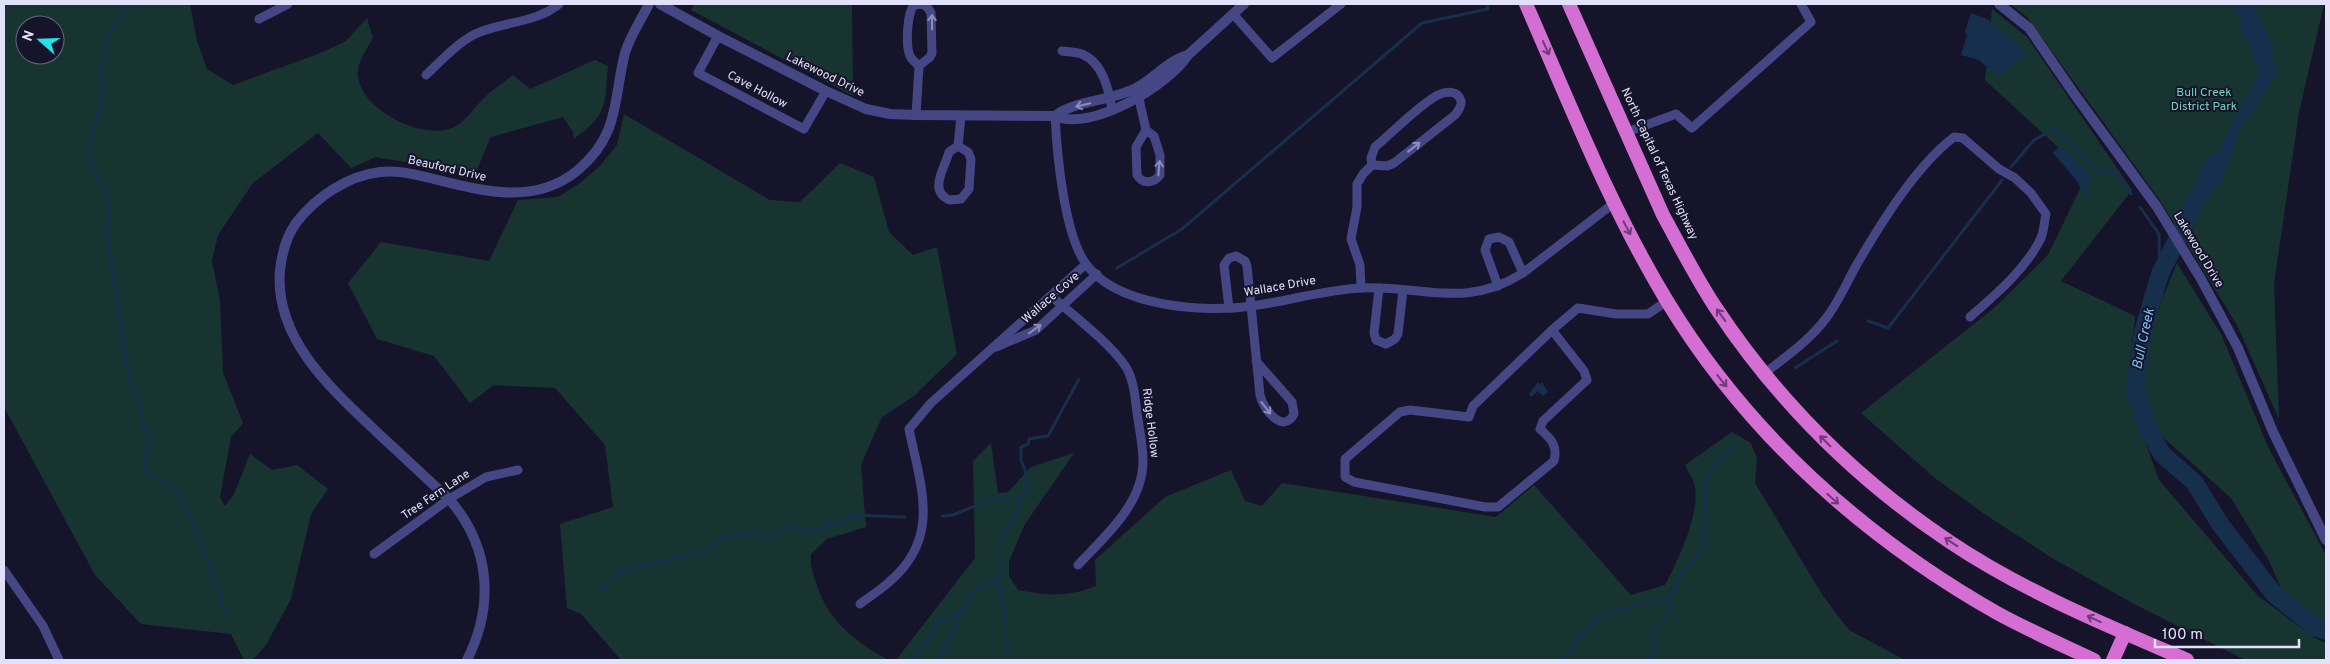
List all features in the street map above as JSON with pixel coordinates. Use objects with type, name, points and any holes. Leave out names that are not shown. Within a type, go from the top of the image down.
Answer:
[{"type":"highway","points":[[1526,4],[1614,203],[1667,301],[1715,371],[1747,411],[1773,440],[1832,498],[1888,543],[1957,589],[1999,614],[2094,660]]},
{"type":"highway","name":"North Capital of Texas Highway","points":[[1569,4],[1663,215],[1681,248],[1715,307],[1765,373],[1810,426],[1864,477],[1921,522],[1965,551],[2020,583],[2187,660]]},
{"type":"highway","points":[[2113,660],[2125,633]]},
{"type":"street","points":[[259,19],[288,4]]},
{"type":"street","points":[[426,75],[478,32],[540,15],[553,10],[559,4]]},
{"type":"street","name":"Beauford Drive","points":[[467,660],[472,650],[483,608],[485,573],[477,541],[461,512],[332,389],[302,351],[284,314],[279,282],[282,254],[290,231],[307,209],[330,191],[356,178],[380,172],[402,171],[503,194],[532,192],[555,184],[577,172],[596,153],[608,134],[614,118],[626,51],[649,4]]},
{"type":"street","name":"Lakewood Drive","points":[[660,4],[826,91],[866,108],[890,114],[916,116],[1054,116],[1063,120],[1082,118],[1112,110],[1138,93]]},
{"type":"street","points":[[916,116],[919,66],[932,53],[932,12],[923,4],[914,5],[908,14],[908,51],[913,61],[919,66]]},
{"type":"street","name":"Lakewood Drive","points":[[1054,116],[1062,110],[1138,93],[1148,94],[1244,4]]},
{"type":"street","points":[[1234,15],[1272,58],[1341,4]]},
{"type":"street","points":[[1627,132],[1676,114],[1692,128],[1811,22],[1801,4]]},
{"type":"street","name":"Lakewood Drive","points":[[1999,4],[2029,28],[2157,207],[2201,278],[2238,348],[2273,432],[2326,540]]},
{"type":"street","name":"Cave Hollow","points":[[718,36],[698,73],[804,129],[826,91]]},
{"type":"street","points":[[1062,51],[1082,54],[1094,63],[1105,80],[1112,110]]},
{"type":"street","points":[[1362,288],[1360,266],[1351,239],[1357,208],[1357,184],[1362,174],[1372,166],[1394,164],[1455,115],[1460,108],[1461,101],[1457,94],[1450,91],[1437,95],[1376,147],[1371,158],[1372,166]]},
{"type":"street","points":[[1138,93],[1146,130],[1154,136],[1160,155],[1161,170],[1157,179],[1147,182],[1137,175],[1136,146],[1146,130]]},
{"type":"street","points":[[958,146],[961,116]]},
{"type":"street","name":"Wallace Drive","points":[[1054,116],[1059,173],[1077,244],[1086,264],[1111,286],[1132,296],[1178,307],[1228,308],[1252,306],[1309,294],[1362,288],[1463,294],[1486,291],[1523,273],[1614,203]]},
{"type":"street","points":[[1765,373],[1813,335],[1828,316],[1858,263],[1911,182],[1942,146],[1954,137],[1963,138],[1999,169],[2015,178],[2031,194],[2046,214],[2041,239],[2025,262],[1999,292],[1970,317]]},
{"type":"street","points":[[958,146],[968,152],[970,159],[970,189],[961,199],[949,200],[940,194],[940,174],[945,168],[949,152],[958,146]]},
{"type":"street","points":[[1498,286],[1485,250],[1489,238],[1499,237],[1509,242],[1523,273]]},
{"type":"street","points":[[1228,308],[1224,265],[1229,258],[1236,256],[1245,261],[1247,266],[1252,306],[1256,361],[1261,401],[1277,421],[1285,423],[1289,421],[1294,414],[1292,402],[1256,361]]},
{"type":"street","name":"Wallace Cove","points":[[860,604],[889,583],[908,562],[917,547],[924,525],[925,504],[909,429],[932,403],[1086,264]]},
{"type":"street","name":"Wallace Cove","points":[[991,349],[1036,330],[1097,274]]},
{"type":"street","points":[[1379,288],[1374,333],[1376,340],[1386,344],[1395,339],[1398,334],[1404,290]]},
{"type":"street","name":"Ridge Hollow","points":[[1051,296],[1114,352],[1126,368],[1134,388],[1143,460],[1142,472],[1134,497],[1122,518],[1078,566]]},
{"type":"street","points":[[1552,330],[1584,371],[1587,380],[1543,421],[1540,429],[1554,441],[1557,451],[1554,461],[1498,507],[1485,507],[1354,482],[1345,477],[1345,458],[1400,412],[1410,410],[1469,417],[1473,406],[1552,330],[1578,308],[1616,314],[1648,314],[1667,301]]},
{"type":"street","name":"Tree Fern Lane","points":[[374,554],[449,499],[486,477],[518,470]]},
{"type":"street","points":[[4,570],[43,626],[59,660]]},
{"type":"green space","points":[[4,4],[190,4],[197,41],[207,69],[233,85],[318,54],[346,41],[367,18],[373,38],[362,57],[359,67],[358,77],[362,89],[380,110],[393,118],[406,125],[434,131],[446,130],[457,125],[486,96],[513,75],[530,89],[595,60],[608,66],[603,108],[594,122],[574,139],[573,132],[563,117],[491,137],[475,174],[376,157],[351,168],[318,133],[253,183],[218,235],[212,261],[220,301],[223,373],[243,423],[231,437],[220,497],[225,506],[234,494],[250,454],[272,470],[297,465],[328,489],[311,514],[291,599],[266,645],[253,660],[244,660],[231,634],[141,624],[95,575],[4,407]]},
{"type":"green space","points":[[694,4],[852,4],[853,96],[691,10]]},
{"type":"green space","name":"Bull Creek District Park","points":[[2010,4],[2324,4],[2299,112],[2274,284],[2279,419],[2237,325],[2159,199],[2027,17]]},
{"type":"green space","points":[[1992,9],[2027,37],[2132,190],[2061,281],[2135,316],[2127,392],[2159,480],[2258,596],[2315,638],[2326,643],[2326,660],[2245,660],[2136,605],[2052,558],[1986,515],[1936,479],[1861,413],[1993,309],[2048,255],[2087,174],[1985,80]]},
{"type":"green space","points":[[624,114],[770,200],[800,202],[840,163],[874,177],[889,232],[913,255],[937,247],[957,354],[914,396],[882,417],[861,465],[866,527],[827,539],[811,554],[812,567],[820,594],[834,618],[864,645],[888,660],[621,660],[581,614],[567,608],[560,524],[613,507],[605,445],[555,388],[494,385],[470,403],[434,356],[377,339],[348,283],[381,242],[489,261],[518,200],[558,197],[580,183],[600,166],[617,145]]},
{"type":"green space","points":[[2177,263],[2222,336],[2269,449],[2326,555],[2326,626],[2286,599],[2268,559],[2231,498],[2155,430],[2136,381],[2163,297]]},
{"type":"green space","points":[[1732,432],[1751,443],[1757,459],[1755,483],[1823,596],[1849,630],[1905,660],[896,660],[975,558],[973,461],[991,443],[998,493],[1008,492],[1031,467],[1074,453],[1025,524],[1009,561],[1009,576],[1018,590],[1067,594],[1096,586],[1095,560],[1165,497],[1231,470],[1245,501],[1262,506],[1282,483],[1496,517],[1534,485],[1631,595],[1665,585],[1682,549],[1695,507],[1696,494],[1694,483],[1685,465]]},
{"type":"water","points":[[1971,13],[1987,19],[2027,53],[1998,77],[1979,60],[1961,55],[1967,35],[1965,31]]},
{"type":"water","points":[[2238,21],[2250,31],[2267,38],[2274,46],[2268,58],[2274,62],[2277,72],[2238,134],[2220,187],[2201,183],[2259,73],[2256,57],[2240,29]]},
{"type":"water","points":[[2060,145],[2091,176],[2086,199],[2077,181],[2053,153]]},
{"type":"water","points":[[1538,382],[1540,384],[1542,382],[1548,392],[1543,396],[1538,391],[1531,397],[1529,394]]},
{"type":"waterway","points":[[127,4],[123,14],[109,33],[100,76],[103,94],[87,154],[109,203],[107,232],[128,373],[142,411],[143,428],[151,438],[143,466],[173,489],[180,498],[210,566],[226,613]]},
{"type":"waterway","points":[[1117,268],[1182,229],[1422,23],[1488,9],[1487,4]]},
{"type":"waterway","name":"Bull Creek","points":[[2242,4],[2263,44],[2262,56]]},
{"type":"waterway","points":[[2011,167],[2034,140],[2056,128],[2098,172],[2115,171],[2131,194]]},
{"type":"waterway","name":"Bull Creek","points":[[2215,163],[2160,274],[2143,332],[2135,388],[2148,429],[2162,454],[2195,483],[2220,524],[2274,594],[2316,628],[2326,631]]},
{"type":"waterway","points":[[1868,321],[1888,328],[2002,180]]},
{"type":"waterway","points":[[2140,207],[2159,234],[2160,274]]},
{"type":"waterway","points":[[1795,368],[1837,341]]},
{"type":"waterway","points":[[939,660],[959,617],[973,593],[996,579],[1001,573],[1000,540],[1018,511],[1019,498],[1029,481],[1021,460],[1021,447],[1028,444],[1029,439],[1048,436],[1079,379]]},
{"type":"waterway","points":[[1562,660],[1573,649],[1582,632],[1601,618],[1623,609],[1669,597],[1682,572],[1699,554],[1704,538],[1706,481],[1713,465],[1735,445]]},
{"type":"waterway","points":[[942,516],[953,515],[987,501],[1019,498]]},
{"type":"waterway","points":[[601,589],[621,571],[705,550],[725,537],[753,534],[767,538],[790,526],[806,532],[847,522],[851,515],[905,517]]},
{"type":"waterway","points":[[996,579],[1006,613],[1007,660]]},
{"type":"waterway","points":[[1648,660],[1655,655],[1657,648],[1652,637],[1658,626],[1668,615],[1669,597]]},
{"type":"waterway","points":[[911,660],[933,633],[937,622],[960,613]]}]
